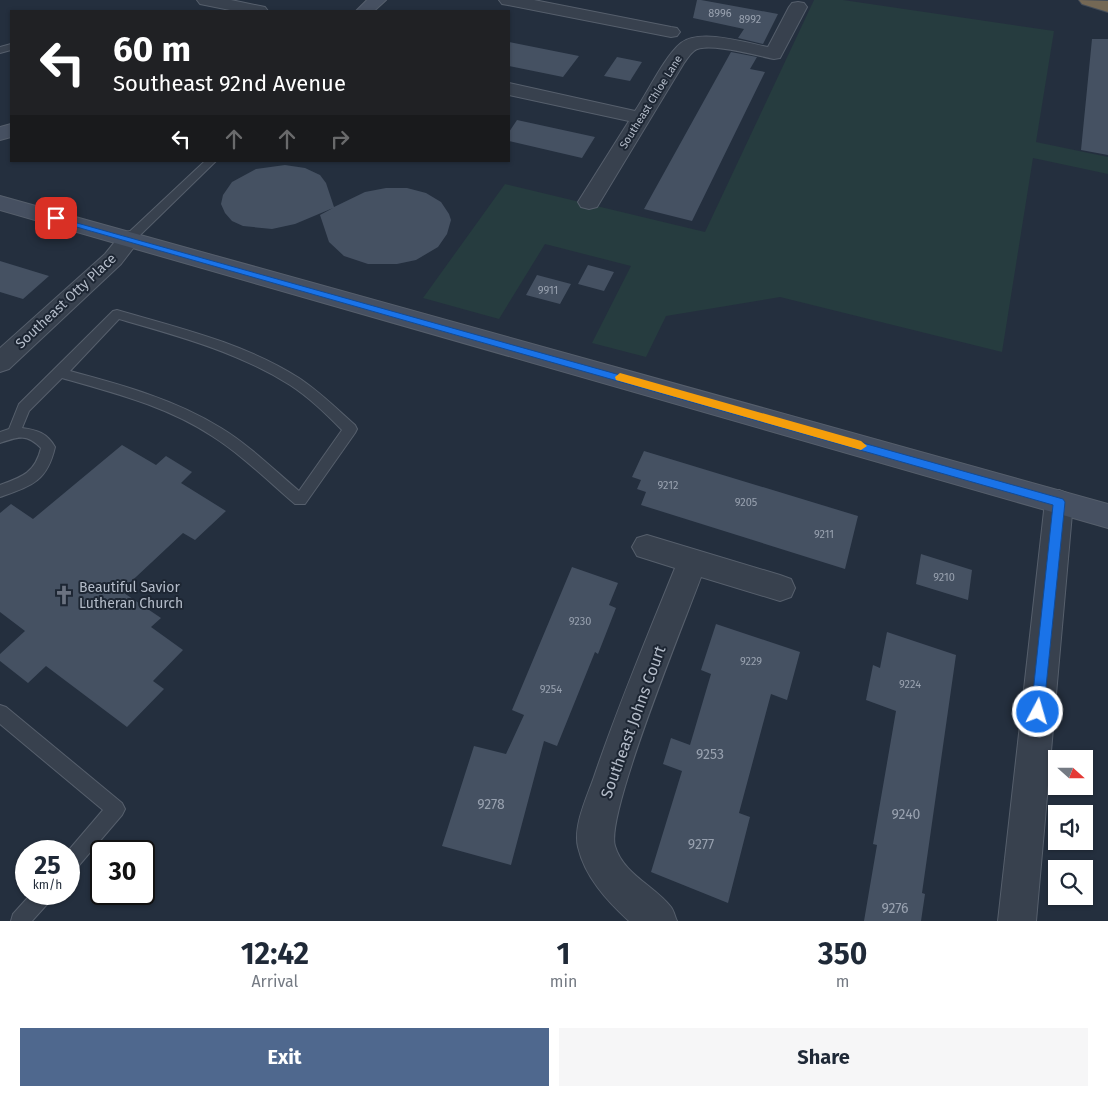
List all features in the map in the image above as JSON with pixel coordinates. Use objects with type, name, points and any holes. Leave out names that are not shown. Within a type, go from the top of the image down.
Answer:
[{"type":"highway","points":[[1088,0],[1108,7]]},
{"type":"main road","points":[[365,10],[377,0]]},
{"type":"main road","points":[[0,203],[130,238],[1108,516]]},
{"type":"street","points":[[206,0],[254,10]]},
{"type":"street","points":[[508,0],[670,32]]},
{"type":"street","name":"Southeast Chloe Lane","points":[[589,202],[676,61],[688,46],[710,42],[774,54],[798,7]]},
{"type":"street","points":[[510,89],[641,118]]},
{"type":"street","name":"Southeast Otty Place","points":[[0,363],[113,259],[130,238]]},
{"type":"street","points":[[1017,921],[1059,502]]},
{"type":"street","points":[[647,547],[780,588]]},
{"type":"street","name":"Southeast Johns Court","points":[[658,921],[615,883],[595,845],[605,791],[692,562]]},
{"type":"lane","points":[[130,238],[210,162]]},
{"type":"lane","points":[[14,432],[24,408],[117,314],[228,349],[272,370],[316,397],[350,429],[300,500],[217,432],[180,412],[133,394],[60,373]]},
{"type":"lane","points":[[0,438],[14,432],[36,435],[48,447],[44,465],[27,482],[0,491]]},
{"type":"lane","points":[[0,713],[116,809],[80,851]]},
{"type":"lane","points":[[20,921],[34,905]]},
{"type":"green space","points":[[814,0],[843,0],[1054,31],[1036,142],[1108,157],[1108,174],[1033,158],[1002,352],[780,297],[666,316],[646,357],[592,343],[631,266],[545,244],[499,319],[423,298],[505,184],[705,232]]},
{"type":"building","points":[[697,0],[778,14],[763,44],[738,38],[744,29],[693,18]]},
{"type":"building","points":[[1092,39],[1108,39],[1108,155],[1081,150]]},
{"type":"building","points":[[510,42],[579,56],[563,77],[510,66]]},
{"type":"building","points":[[731,52],[757,57],[750,69],[765,72],[692,221],[644,209]]},
{"type":"building","points":[[617,57],[642,62],[630,81],[604,76]]},
{"type":"building","points":[[517,120],[595,137],[582,158],[510,141],[510,130]]},
{"type":"building","points":[[285,165],[305,168],[320,175],[326,183],[334,207],[365,192],[386,188],[407,188],[426,193],[441,202],[449,214],[451,220],[447,234],[438,247],[416,260],[397,264],[368,264],[344,256],[329,242],[320,215],[333,208],[295,224],[272,229],[243,226],[232,221],[225,213],[221,204],[223,195],[232,182],[256,169]]},
{"type":"building","points":[[0,261],[49,276],[23,299],[0,292]]},
{"type":"building","points":[[588,265],[614,272],[604,291],[578,284]]},
{"type":"building","points":[[537,275],[571,284],[560,304],[526,295]]},
{"type":"building","name":"Beautiful Savior Lutheran Church","points":[[122,445],[156,465],[166,456],[192,472],[181,483],[226,511],[195,540],[183,533],[121,591],[161,618],[151,627],[183,650],[153,681],[164,689],[127,727],[46,666],[28,683],[0,661],[0,654],[25,631],[0,612],[0,513],[11,504],[33,519]]},
{"type":"building","points":[[644,451],[858,516],[845,569],[641,505],[646,492],[637,489],[641,480],[632,477]]},
{"type":"building","points":[[921,554],[972,570],[968,600],[916,584]]},
{"type":"building","points":[[572,567],[618,583],[609,605],[616,608],[598,654],[595,652],[557,746],[544,741],[511,865],[442,846],[474,746],[506,754],[524,715],[512,710]]},
{"type":"building","points":[[716,624],[800,652],[787,700],[771,694],[739,813],[750,817],[728,903],[651,872],[682,771],[663,764],[671,738],[690,745],[711,674],[701,670]]},
{"type":"building","points":[[887,632],[956,655],[922,893],[925,894],[921,921],[864,921],[877,845],[873,844],[896,711],[866,700],[873,665],[880,668]]},
{"type":"slow traffic","points":[[620,377],[861,446]]},
{"type":"place","name":"Beautiful Savior Lutheran Church","points":[[64,595]]},
{"type":"route","points":[[56,218],[1059,502],[1038,712]]}]
